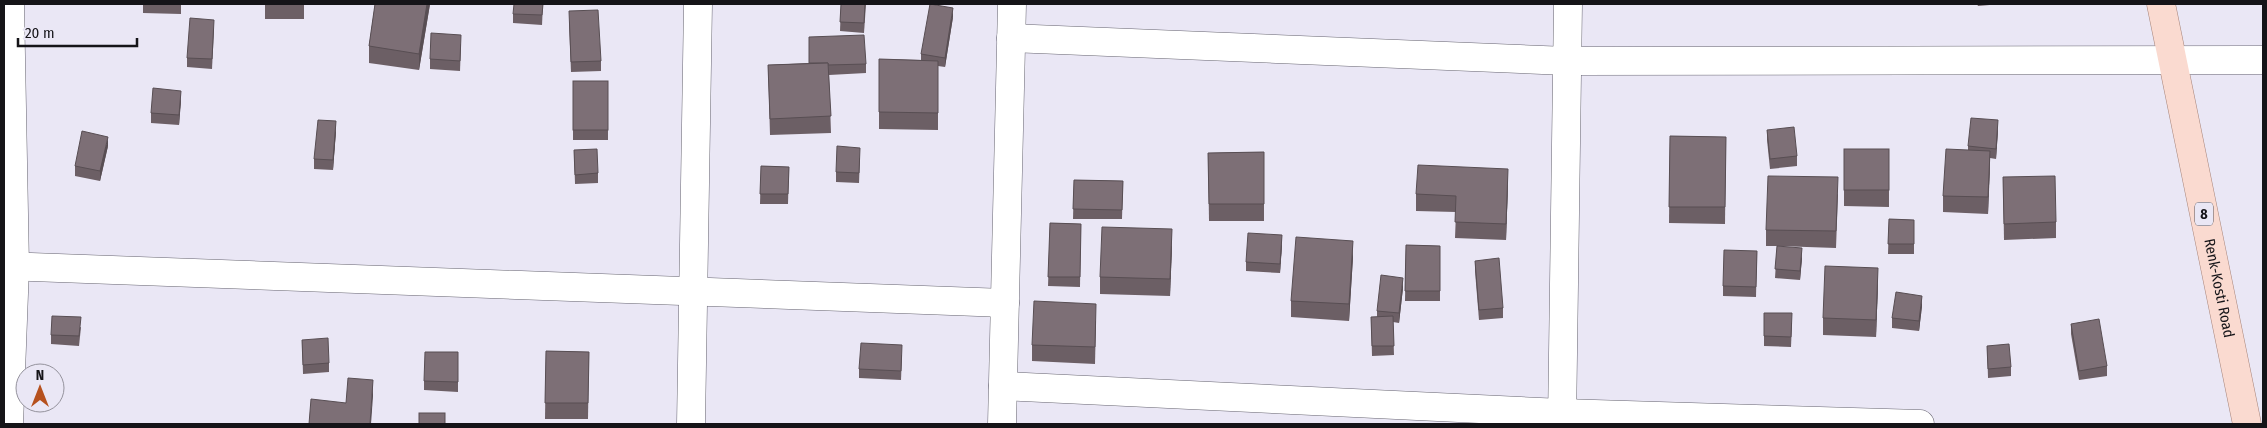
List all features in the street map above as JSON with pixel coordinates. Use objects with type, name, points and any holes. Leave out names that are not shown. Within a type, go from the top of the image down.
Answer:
[{"type":"main road","name":"Renk-Kosti Road","points":[[2162,4],[2252,421]]},
{"type":"street","points":[[9,424],[10,4]]},
{"type":"street","points":[[691,424],[698,4]]},
{"type":"street","points":[[1002,424],[1012,4]]},
{"type":"street","points":[[1562,418],[1568,4]]},
{"type":"street","points":[[1011,38],[1567,62],[2263,60]]},
{"type":"street","points":[[9,266],[1005,304]]},
{"type":"street","points":[[1003,386],[1562,418],[1920,424]]},
{"type":"building","points":[[375,4],[427,4],[419,54],[369,46]]},
{"type":"building","points":[[514,4],[543,4],[542,15],[513,14]]},
{"type":"building","points":[[841,4],[865,4],[864,23],[840,22]]},
{"type":"building","points":[[930,4],[953,8],[945,58],[921,54]]},
{"type":"building","points":[[598,10],[601,61],[571,62],[569,11]]},
{"type":"building","points":[[190,18],[214,20],[212,59],[187,58]]},
{"type":"building","points":[[431,33],[461,35],[460,61],[430,59]]},
{"type":"building","points":[[864,35],[866,64],[828,65],[828,63],[809,63],[809,37]]},
{"type":"building","points":[[879,59],[938,61],[938,113],[879,112]]},
{"type":"building","points":[[828,63],[831,116],[770,119],[768,65]]},
{"type":"building","points":[[573,81],[608,81],[608,130],[573,130]]},
{"type":"building","points":[[153,88],[181,91],[179,115],[151,113]]},
{"type":"building","points":[[1971,118],[1998,120],[1996,149],[1968,146]]},
{"type":"building","points":[[318,120],[336,121],[333,160],[314,159]]},
{"type":"building","points":[[1794,127],[1797,156],[1770,159],[1767,130]]},
{"type":"building","points":[[82,131],[108,137],[100,171],[75,166]]},
{"type":"building","points":[[1670,136],[1726,137],[1725,207],[1669,207]]},
{"type":"building","points":[[837,146],[860,148],[859,173],[836,172]]},
{"type":"building","points":[[597,149],[598,173],[575,175],[574,150]]},
{"type":"building","points":[[1844,149],[1889,149],[1889,190],[1844,190]]},
{"type":"building","points":[[1946,149],[1990,151],[1988,197],[1943,196]]},
{"type":"building","points":[[1264,152],[1264,204],[1209,204],[1208,153]]},
{"type":"building","points":[[1418,165],[1508,169],[1506,224],[1455,222],[1456,196],[1416,194]]},
{"type":"building","points":[[761,166],[789,167],[788,194],[760,194]]},
{"type":"building","points":[[1768,176],[1838,177],[1836,231],[1766,230]]},
{"type":"building","points":[[2055,176],[2056,222],[2004,224],[2003,177]]},
{"type":"building","points":[[1074,180],[1123,181],[1122,210],[1073,209]]},
{"type":"building","points":[[1889,219],[1914,220],[1914,244],[1888,244]]},
{"type":"building","points":[[1050,223],[1081,224],[1080,277],[1048,277]]},
{"type":"building","points":[[1102,227],[1172,229],[1170,279],[1100,277]]},
{"type":"building","points":[[1248,233],[1282,235],[1280,264],[1246,262]]},
{"type":"building","points":[[1296,237],[1353,241],[1349,304],[1291,301]]},
{"type":"building","points":[[1406,245],[1440,246],[1440,291],[1405,291]]},
{"type":"building","points":[[1777,246],[1802,248],[1800,271],[1775,269]]},
{"type":"building","points":[[1724,250],[1757,251],[1756,287],[1723,286]]},
{"type":"building","points":[[1499,258],[1503,308],[1479,310],[1475,261]]},
{"type":"building","points":[[1825,266],[1878,268],[1876,320],[1823,318]]},
{"type":"building","points":[[1381,275],[1403,278],[1399,313],[1377,311]]},
{"type":"building","points":[[1896,292],[1922,296],[1919,321],[1892,318]]},
{"type":"building","points":[[1034,301],[1096,304],[1095,347],[1032,345]]},
{"type":"building","points":[[1764,313],[1792,313],[1791,337],[1764,336]]},
{"type":"building","points":[[52,316],[81,317],[79,336],[51,335]]},
{"type":"building","points":[[1393,316],[1394,346],[1372,346],[1371,317]]},
{"type":"building","points":[[2099,319],[2107,366],[2079,371],[2071,324]]},
{"type":"building","points":[[328,338],[329,363],[303,365],[302,340]]},
{"type":"building","points":[[861,343],[902,345],[901,371],[859,369]]},
{"type":"building","points":[[2009,344],[2011,367],[1988,369],[1987,346]]},
{"type":"building","points":[[546,351],[589,352],[588,403],[545,403]]},
{"type":"building","points":[[425,352],[458,352],[458,382],[424,381]]},
{"type":"building","points":[[348,378],[373,380],[370,424],[309,424],[311,399],[346,403]]},
{"type":"building","points":[[419,413],[445,413],[445,424],[419,424]]}]
